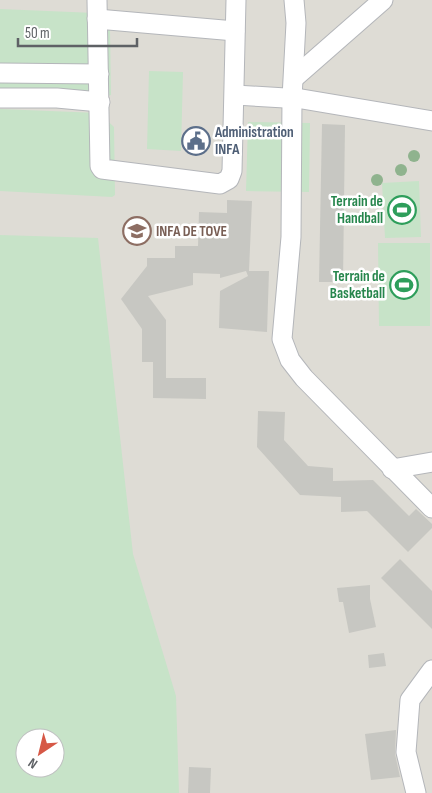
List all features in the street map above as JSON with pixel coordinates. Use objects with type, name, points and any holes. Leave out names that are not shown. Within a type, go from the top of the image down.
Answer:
[{"type":"lane","points":[[98,0],[100,102],[98,155],[102,170],[220,184],[229,179],[232,171],[236,0]]},
{"type":"lane","points":[[294,0],[296,23],[292,98],[291,237],[282,339],[290,360],[304,378],[432,508]]},
{"type":"lane","points":[[294,78],[383,0]]},
{"type":"lane","points":[[97,19],[235,31]]},
{"type":"lane","points":[[0,73],[99,74]]},
{"type":"lane","points":[[235,95],[292,98],[432,120]]},
{"type":"lane","points":[[0,98],[57,98],[100,102]]},
{"type":"lane","points":[[392,468],[432,462]]},
{"type":"lane","points":[[416,793],[406,752],[410,700],[432,670]]},
{"type":"shaded area","points":[[0,0],[432,0],[432,793],[0,793]]},
{"type":"green space","points":[[0,9],[95,13],[110,27],[111,95],[104,97],[0,91]]},
{"type":"green space","points":[[149,71],[183,72],[181,151],[147,149]]},
{"type":"green space","points":[[0,109],[99,113],[114,127],[115,195],[112,197],[0,191]]},
{"type":"green space","points":[[248,122],[310,123],[309,192],[246,191]]},
{"type":"green space","name":"Terrain de Handball","points":[[419,181],[421,237],[385,238],[382,183]]},
{"type":"green space","points":[[0,235],[98,238],[133,554],[176,696],[179,793],[0,793]]},
{"type":"green space","name":"Terrain de Basketball","points":[[378,243],[430,243],[430,326],[379,326]]},
{"type":"building","points":[[322,124],[345,125],[343,282],[319,282]]},
{"type":"building","points":[[227,200],[252,201],[249,271],[269,271],[267,332],[219,328],[220,291],[248,276],[246,271],[220,278],[220,274],[193,273],[193,285],[148,296],[166,320],[166,378],[206,378],[206,399],[153,398],[153,362],[142,362],[142,329],[121,299],[147,266],[147,258],[175,258],[175,246],[198,246],[199,212],[227,213]]},
{"type":"building","points":[[258,411],[285,412],[284,440],[308,466],[333,468],[333,481],[373,480],[409,516],[416,509],[432,524],[432,528],[408,552],[367,511],[341,512],[341,497],[300,495],[257,447]]},
{"type":"building","points":[[400,559],[432,591],[432,629],[381,578]]},
{"type":"building","points":[[370,585],[370,599],[376,627],[349,633],[343,602],[339,602],[337,588]]},
{"type":"building","points":[[384,653],[386,666],[369,668],[368,655]]},
{"type":"building","points":[[396,730],[395,754],[400,777],[371,780],[365,734]]},
{"type":"building","points":[[189,767],[211,768],[210,793],[188,793]]},
{"type":"place","name":"Administration INFA","points":[[196,141]]},
{"type":"place","name":"Terrain de Handball","points":[[402,210]]},
{"type":"place","name":"INFA DE TOVE","points":[[137,231]]},
{"type":"place","name":"Terrain de Basketball","points":[[404,285]]}]
